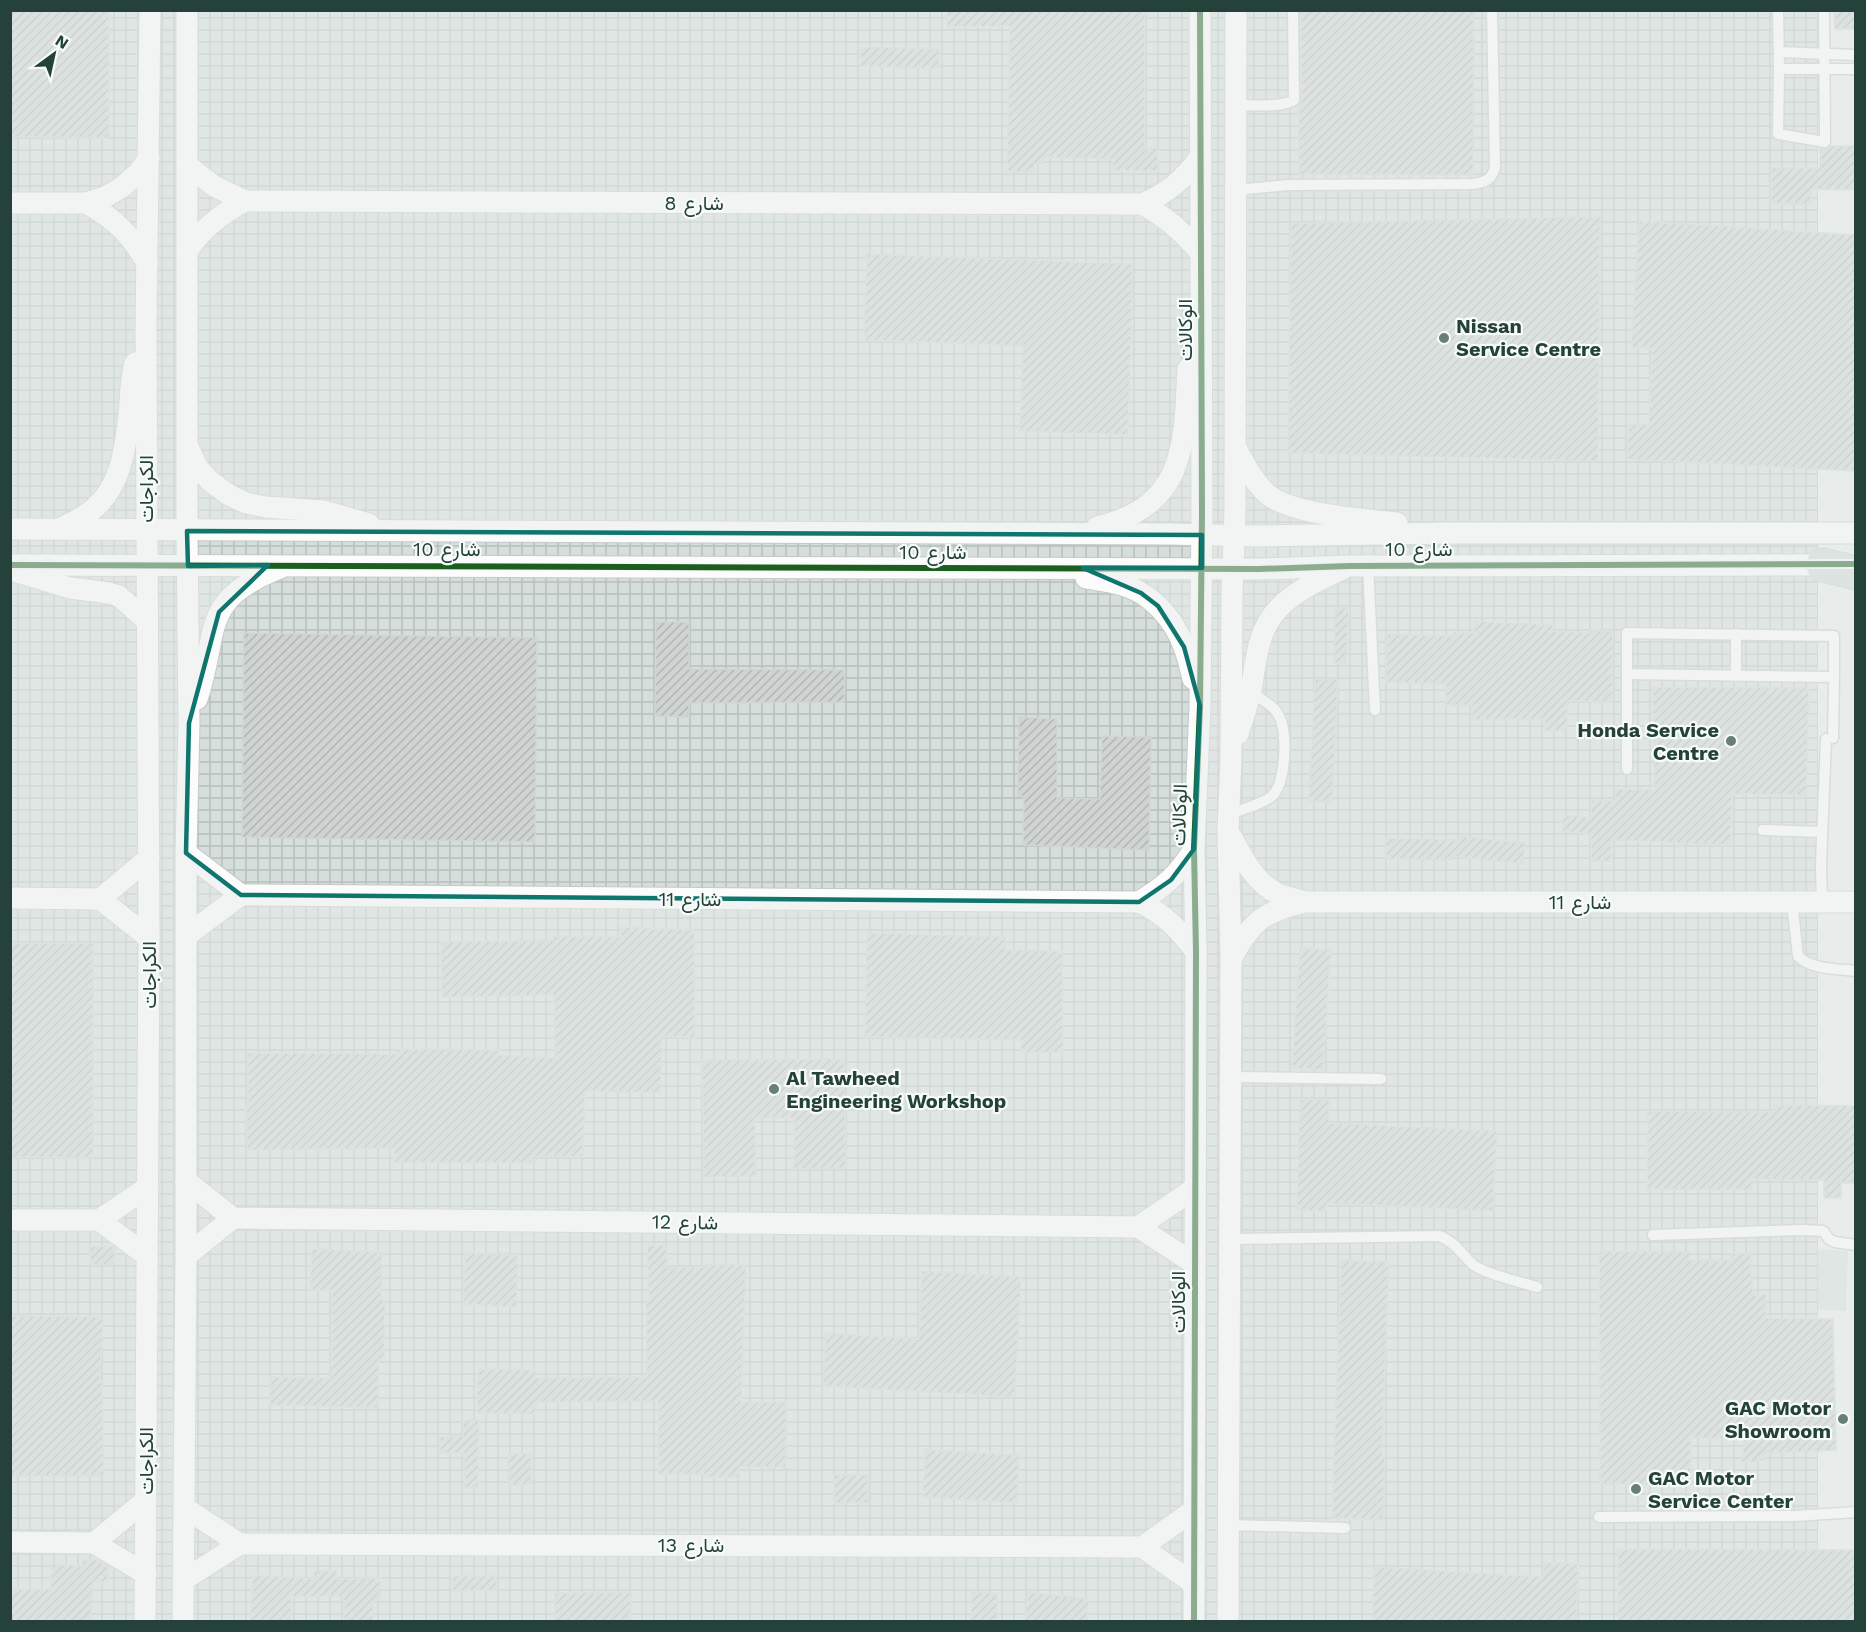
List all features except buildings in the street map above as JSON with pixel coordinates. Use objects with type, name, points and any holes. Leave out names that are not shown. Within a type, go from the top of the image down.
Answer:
[{"type":"main road","points":[[1823,565],[1856,573]]},
{"type":"street","name":"الكراجات","points":[[145,1622],[149,938],[146,328],[150,10]]},
{"type":"street","name":"الكراجات","points":[[183,1622],[185,1578],[186,853],[189,723],[187,10]]},
{"type":"street","name":"الوكالات","points":[[1194,1622],[1196,952],[1194,849],[1200,706],[1202,568],[1200,10]]},
{"type":"street","points":[[1228,1622],[1231,959],[1228,822],[1234,536],[1236,10]]},
{"type":"street","name":"شارع 8","points":[[187,165],[214,186],[245,201],[1142,204],[1173,187],[1187,175],[1201,156]]},
{"type":"street","points":[[10,203],[86,203],[105,197],[122,187],[137,174],[149,158]]},
{"type":"street","points":[[187,251],[198,235],[212,222],[245,201]]},
{"type":"street","points":[[86,203],[105,214],[122,228],[136,244],[147,263]]},
{"type":"street","points":[[1142,204],[1174,224],[1201,254]]},
{"type":"street","name":"الوكالات","points":[[1070,534],[1125,519],[1145,506],[1166,487],[1175,471],[1181,451],[1189,363],[1201,309]]},
{"type":"street","name":"الكراجات","points":[[57,530],[87,514],[100,503],[118,475],[133,370],[146,328]]},
{"type":"street","name":"شارع 10","points":[[187,444],[198,468],[210,481],[229,495],[246,503],[266,507],[324,511],[355,519],[386,531]]},
{"type":"street","name":"شارع 10","points":[[1234,445],[1256,481],[1282,504],[1302,510],[1414,525],[1448,533]]},
{"type":"street","name":"شارع 10","points":[[10,530],[1234,536],[1448,533],[1856,533]]},
{"type":"street","name":"شارع 10","points":[[10,565],[1259,569],[1359,565],[1856,564]]},
{"type":"street","name":"الكراجات","points":[[189,723],[199,695],[213,627],[219,612],[229,598],[243,586],[260,576],[289,565]]},
{"type":"street","points":[[1231,758],[1250,692],[1256,655],[1263,632],[1278,609],[1312,585],[1359,565]]},
{"type":"street","name":"شارع 10","points":[[1023,569],[1120,584],[1149,599],[1174,625],[1185,647],[1200,706]]},
{"type":"street","points":[[10,570],[70,588],[119,596],[146,620]]},
{"type":"street","name":"شارع 11","points":[[1228,822],[1242,858],[1260,880],[1277,893],[1305,902]]},
{"type":"street","points":[[1139,902],[1171,880],[1184,866],[1194,849]]},
{"type":"street","points":[[186,853],[241,895],[186,936]]},
{"type":"street","points":[[100,899],[148,858]]},
{"type":"street","name":"شارع 11","points":[[241,895],[1139,902],[1171,921],[1196,952]]},
{"type":"street","points":[[10,898],[100,899],[149,938]]},
{"type":"street","name":"شارع 11","points":[[1231,959],[1242,939],[1258,920],[1280,908],[1305,902],[1856,902]]},
{"type":"street","points":[[186,1180],[233,1218],[186,1256]]},
{"type":"street","points":[[10,1220],[99,1220],[148,1187]]},
{"type":"street","points":[[1195,1188],[1138,1227],[1195,1264]]},
{"type":"street","name":"شارع 12","points":[[233,1218],[1138,1227]]},
{"type":"street","points":[[99,1220],[147,1256]]},
{"type":"street","points":[[94,1543],[146,1500]]},
{"type":"street","points":[[185,1508],[240,1544],[185,1578]]},
{"type":"street","points":[[1194,1510],[1142,1547],[1194,1584]]},
{"type":"street","points":[[10,1542],[94,1543],[146,1574]]},
{"type":"street","name":"شارع 13","points":[[240,1544],[1142,1547]]},
{"type":"lane","points":[[1236,105],[1281,104],[1294,100],[1293,10]]},
{"type":"lane","points":[[1236,190],[1288,185],[1485,183],[1491,178],[1495,168],[1492,10]]},
{"type":"lane","points":[[1778,10],[1778,134],[1824,142],[1824,10]]},
{"type":"lane","points":[[1779,52],[1856,55]]},
{"type":"lane","points":[[1779,69],[1856,69]]},
{"type":"lane","points":[[1359,565],[1375,710]]},
{"type":"lane","points":[[1627,769],[1627,633],[1834,636],[1834,677],[1822,832],[1822,902]]},
{"type":"lane","points":[[1736,634],[1736,675]]},
{"type":"lane","points":[[1627,674],[1834,677]]},
{"type":"lane","points":[[1228,822],[1271,798],[1279,789],[1284,771],[1283,726],[1280,716],[1250,692]]},
{"type":"lane","points":[[1763,830],[1822,832]]},
{"type":"lane","points":[[1792,902],[1798,956],[1803,962],[1856,971]]},
{"type":"lane","points":[[1230,1077],[1381,1079]]},
{"type":"lane","points":[[1653,1235],[1822,1231],[1835,1242],[1856,1245]]},
{"type":"lane","points":[[1229,1239],[1440,1236],[1450,1241],[1474,1265],[1483,1270],[1537,1287]]},
{"type":"lane","points":[[1599,1517],[1794,1516],[1856,1512]]},
{"type":"lane","points":[[1227,1525],[1345,1528]]},
{"type":"highlighted area","points":[[187,531],[1202,535],[1202,568],[1083,568],[1141,593],[1158,606],[1184,647],[1200,706],[1194,849],[1171,880],[1139,902],[241,895],[186,853],[189,723],[219,612],[268,565],[188,566]]},
{"type":"shaded area","points":[[11,11],[1818,11],[1818,1621],[11,1622]]},
{"type":"shaded area","points":[[1774,1247],[1848,1251],[1846,1311],[1772,1308]]},
{"type":"cycle path","points":[[1194,1622],[1196,952],[1194,849],[1200,706],[1202,512],[1200,10]]},
{"type":"cycle path","points":[[10,565],[1259,569],[1349,566],[1856,564]]},
{"type":"place","name":"Nissan Service Centre","points":[[1444,338]]},
{"type":"place","name":"Honda Service Centre","points":[[1731,741]]},
{"type":"place","name":"Al Tawheed Engineering Workshop","points":[[774,1089]]},
{"type":"place","name":"GAC Motor Showroom","points":[[1843,1419]]},
{"type":"place","name":"GAC Motor Service Center","points":[[1636,1489]]}]
